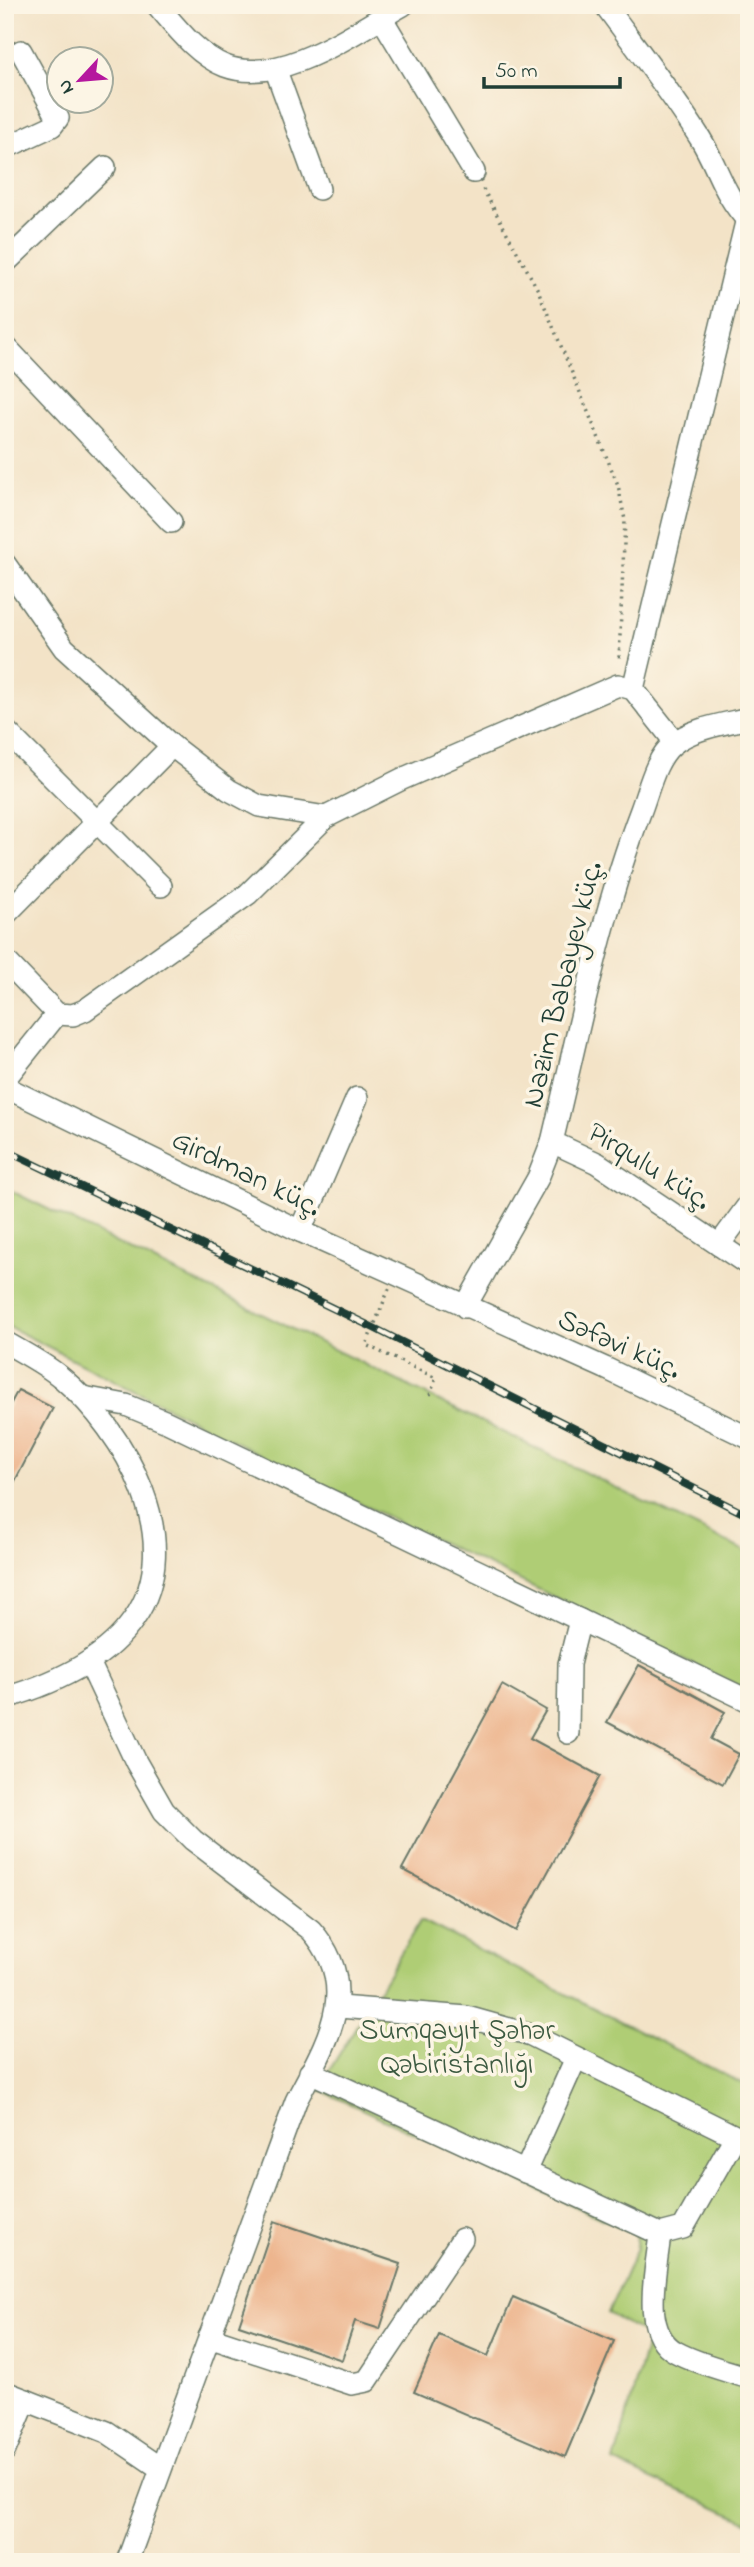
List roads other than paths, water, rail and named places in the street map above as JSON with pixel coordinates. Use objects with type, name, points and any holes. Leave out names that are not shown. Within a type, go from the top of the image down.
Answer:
[{"type":"street","points":[[157,5],[200,50],[225,66],[248,70],[275,68],[310,57],[403,5]]},
{"type":"street","points":[[605,5],[702,141],[721,186],[748,216],[625,687]]},
{"type":"street","points":[[381,17],[474,172]]},
{"type":"street","points":[[5,148],[52,126],[58,118],[22,51]]},
{"type":"street","points":[[275,68],[319,189]]},
{"type":"street","points":[[5,263],[105,167]]},
{"type":"street","points":[[5,346],[171,522]]},
{"type":"street","points":[[5,565],[64,648],[86,671],[172,746],[229,790],[258,806],[326,817]]},
{"type":"street","points":[[625,687],[675,742],[697,732],[749,718]]},
{"type":"street","points":[[5,960],[57,1014],[73,1015],[85,1010],[247,894],[326,817],[402,779],[625,687]]},
{"type":"street","points":[[5,730],[161,886]]},
{"type":"street","name":"Nazim Babayev küç.","points":[[465,1307],[538,1178],[552,1142],[608,901],[654,774],[665,752],[675,742]]},
{"type":"street","points":[[5,915],[172,746]]},
{"type":"street","points":[[5,1079],[57,1014]]},
{"type":"street","name":"Girdman küç.","points":[[5,1087],[300,1231],[465,1307]]},
{"type":"street","points":[[300,1231],[357,1098]]},
{"type":"street","name":"Pirqulu küç.","points":[[552,1142],[597,1163],[749,1265]]},
{"type":"street","points":[[719,1245],[749,1203]]},
{"type":"street","name":"Səfəvi küç.","points":[[465,1307],[605,1368],[749,1438]]},
{"type":"street","points":[[5,1342],[61,1377],[83,1397],[122,1447],[140,1484],[151,1520],[153,1550],[151,1584],[135,1618],[114,1643],[89,1662],[56,1680],[5,1698]]},
{"type":"street","points":[[83,1397],[126,1405],[167,1422],[749,1701]]},
{"type":"street","points":[[568,1733],[569,1664],[580,1620]]},
{"type":"street","points":[[89,1662],[136,1762],[164,1811],[193,1840],[311,1930],[326,1947],[338,2007],[330,2035],[296,2101],[127,2562]]},
{"type":"street","points":[[310,2072],[660,2234],[682,2228],[742,2140],[531,2035],[467,2017],[338,2007]]},
{"type":"street","points":[[525,2172],[576,2058]]},
{"type":"street","points":[[660,2234],[654,2317],[661,2337],[676,2352],[749,2378]]},
{"type":"street","points":[[209,2337],[352,2384],[367,2381],[462,2239]]},
{"type":"street","points":[[5,2392],[107,2432],[160,2468]]},
{"type":"street","points":[[5,2450],[26,2400]]},
{"type":"railway","points":[[5,1150],[374,1328],[749,1516]]},
{"type":"park label","name":"Sumqayıt Şəhər Qəbiristanlığı","points":[[457,2046]]}]
